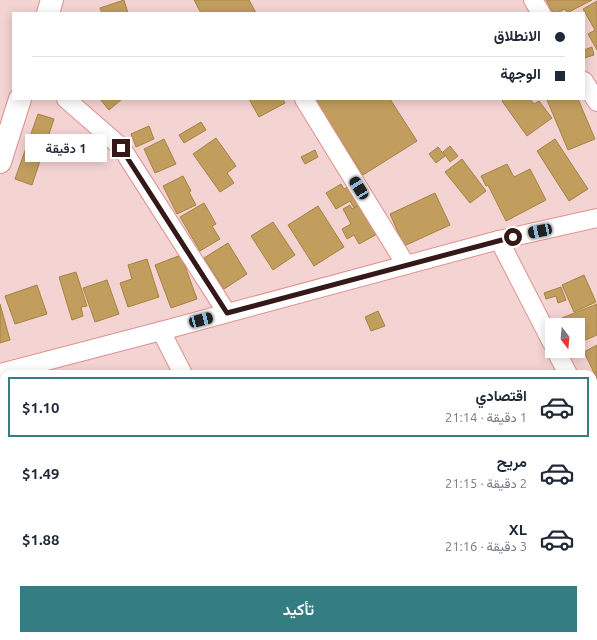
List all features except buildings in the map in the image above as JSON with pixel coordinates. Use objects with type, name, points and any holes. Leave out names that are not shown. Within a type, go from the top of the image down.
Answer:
[{"type":"street","points":[[48,12],[52,0]]},
{"type":"street","points":[[533,0],[540,12]]},
{"type":"street","points":[[585,83],[597,102]]},
{"type":"street","points":[[0,162],[20,100]]},
{"type":"street","points":[[67,100],[121,148],[227,313]]},
{"type":"street","points":[[305,100],[406,265]]},
{"type":"street","points":[[12,370],[499,240],[597,218]]},
{"type":"street","points":[[499,240],[545,329]]},
{"type":"street","points":[[161,331],[181,370]]},
{"type":"street","points":[[560,358],[566,370]]},
{"type":"route","points":[[121,148],[227,313],[513,237]]}]
